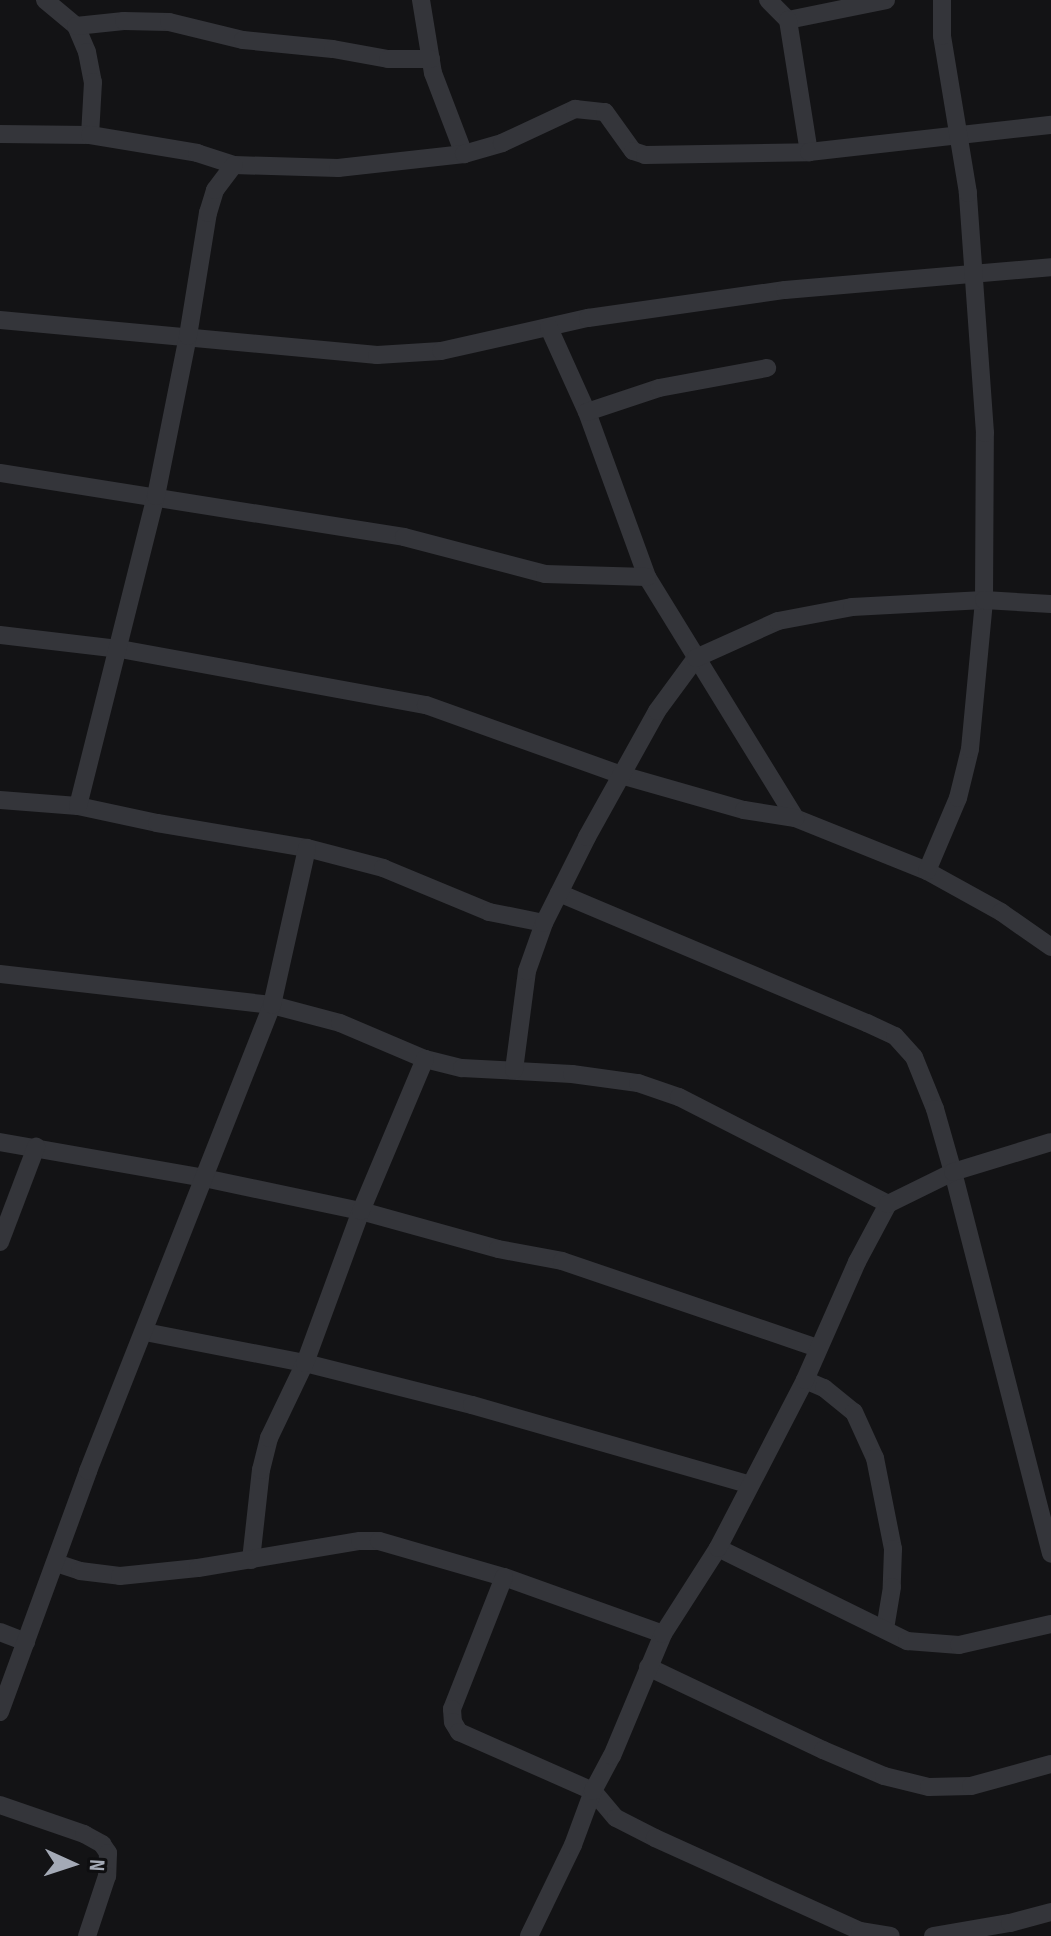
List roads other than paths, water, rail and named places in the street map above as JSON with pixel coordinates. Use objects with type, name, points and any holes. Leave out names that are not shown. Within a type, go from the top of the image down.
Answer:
[{"type":"street","points":[[45,0],[76,26],[93,82],[90,135]]},
{"type":"street","points":[[421,0],[429,31],[431,59],[464,154]]},
{"type":"street","points":[[768,0],[776,13],[788,20],[858,3],[886,0]]},
{"type":"street","points":[[927,871],[958,798],[970,749],[984,600],[985,433],[968,193],[942,36],[942,0]]},
{"type":"street","points":[[788,20],[809,152]]},
{"type":"street","points":[[76,26],[124,21],[169,22],[243,40],[333,49],[388,59],[431,59]]},
{"type":"street","points":[[0,134],[90,135],[197,153],[234,165],[338,168],[464,154],[502,143],[560,114],[590,109],[605,112],[613,119],[626,142],[639,155],[809,152],[904,144],[959,133],[1051,125]]},
{"type":"street","points":[[78,806],[120,649],[156,496],[188,336],[208,213],[215,190],[234,165]]},
{"type":"street","points":[[0,320],[377,355],[441,351],[588,318],[785,290],[1051,267]]},
{"type":"street","points":[[549,328],[587,412],[647,577],[795,818]]},
{"type":"street","points":[[587,412],[659,388],[767,368]]},
{"type":"street","points":[[0,473],[404,537],[545,574],[647,577]]},
{"type":"street","points":[[514,1070],[527,971],[544,923],[657,711],[696,658],[778,621],[852,607],[984,600],[1051,604]]},
{"type":"street","points":[[0,635],[120,649],[426,705],[621,775],[744,810],[795,818],[927,871],[1013,920],[1051,947]]},
{"type":"street","points":[[0,800],[78,806],[157,823],[307,848],[383,868],[489,912],[544,923]]},
{"type":"street","points":[[0,1712],[88,1471],[272,1005],[307,848]]},
{"type":"street","points":[[559,893],[895,1036],[914,1057],[935,1109],[953,1172],[1051,1554]]},
{"type":"street","points":[[0,974],[272,1005],[340,1023],[425,1059],[462,1068],[514,1070],[638,1083],[679,1097],[888,1204]]},
{"type":"street","points":[[251,1560],[261,1470],[269,1438],[305,1363],[361,1211],[425,1059]]},
{"type":"street","points":[[0,1142],[204,1178],[361,1211],[498,1249],[562,1261],[817,1348]]},
{"type":"street","points":[[529,1936],[573,1845],[593,1791],[612,1756],[663,1634],[718,1548],[748,1484],[805,1380],[817,1348],[888,1204],[953,1172],[1051,1142]]},
{"type":"street","points":[[0,1242],[36,1147]]},
{"type":"street","points":[[145,1332],[305,1363],[472,1405],[748,1484]]},
{"type":"street","points":[[805,1380],[824,1388],[854,1412],[875,1458],[893,1549],[892,1587],[885,1629]]},
{"type":"street","points":[[56,1563],[80,1571],[120,1576],[251,1560],[360,1541],[379,1541],[504,1577],[663,1634]]},
{"type":"street","points":[[718,1548],[907,1641],[959,1645],[1051,1624]]},
{"type":"street","points":[[504,1577],[452,1709],[453,1722],[459,1732],[593,1791],[616,1818],[655,1838],[860,1931],[891,1936]]},
{"type":"street","points":[[0,1632],[26,1642]]},
{"type":"street","points":[[648,1667],[823,1750],[884,1776],[929,1787],[971,1786],[1051,1764]]},
{"type":"street","points":[[0,1805],[84,1834],[102,1844],[108,1853],[107,1876],[87,1936]]},
{"type":"street","points":[[933,1936],[1010,1923],[1051,1912]]}]
